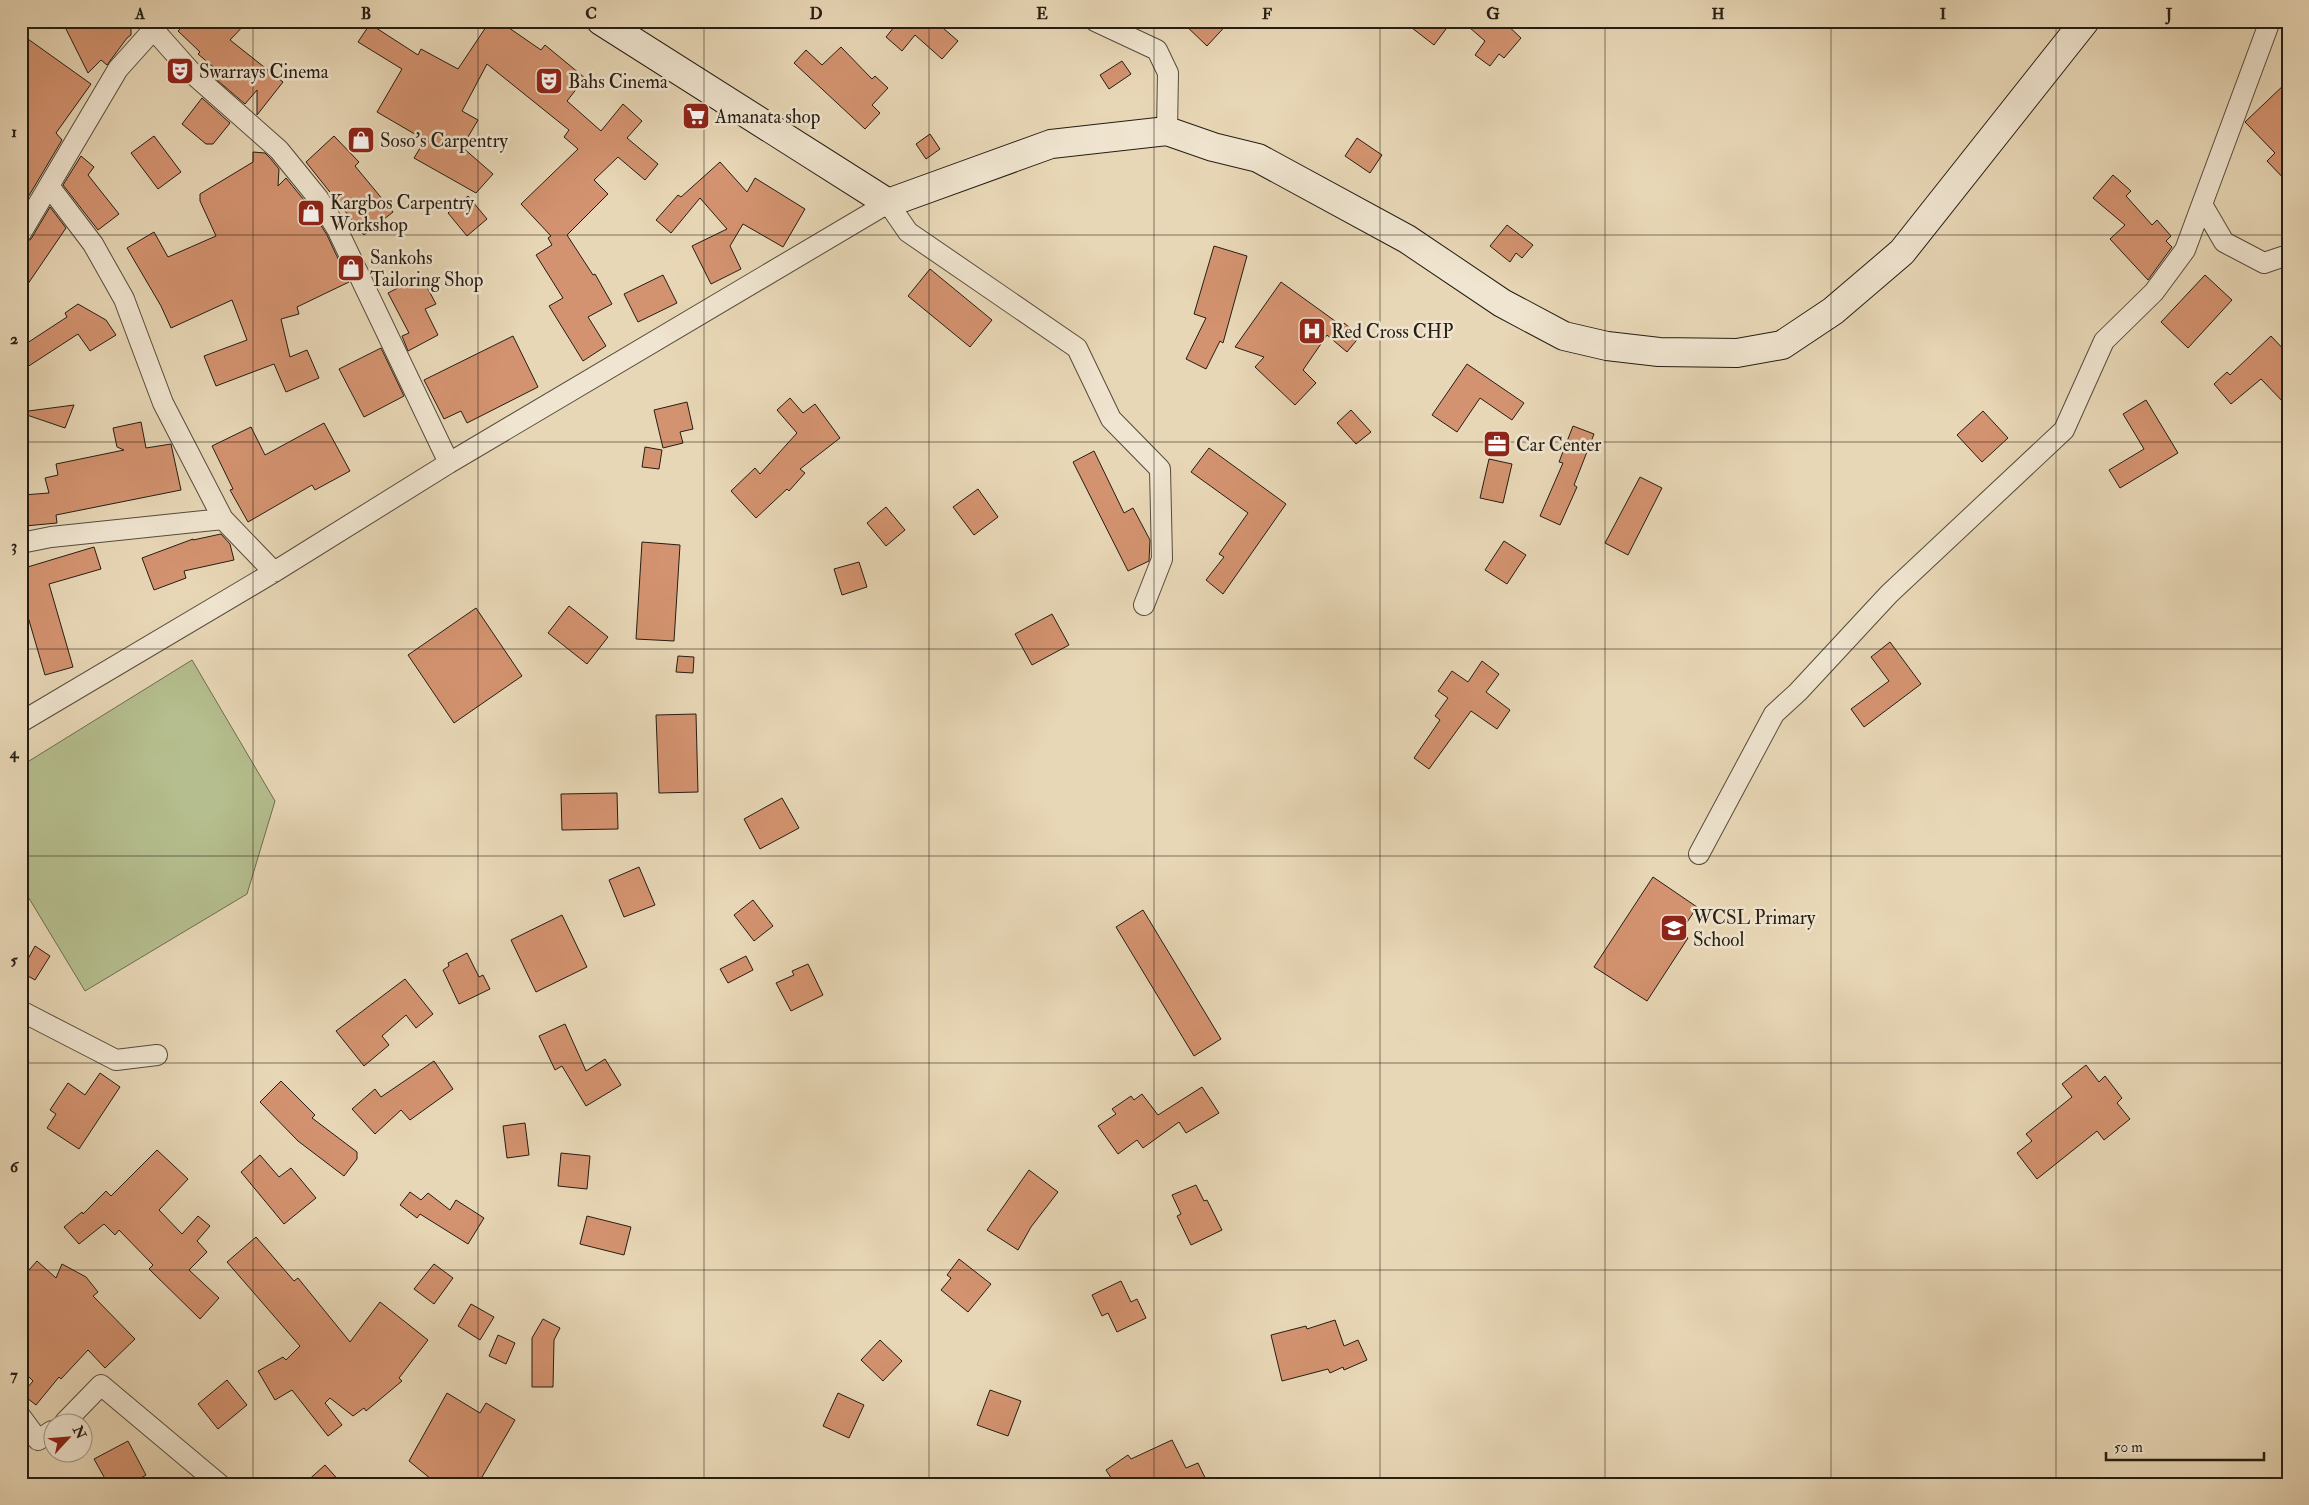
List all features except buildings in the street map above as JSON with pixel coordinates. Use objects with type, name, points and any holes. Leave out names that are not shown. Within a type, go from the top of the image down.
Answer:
[{"type":"main road","points":[[601,21],[888,202],[1051,144],[1167,131],[1213,147],[1258,158],[1407,239],[1502,304],[1564,336],[1607,346],[1659,352],[1737,354],[1782,346],[1833,311],[1902,252],[2085,21]]},
{"type":"street","points":[[1095,21],[1157,50],[1168,73],[1167,131]]},
{"type":"street","points":[[1699,854],[1774,714],[1798,692],[1889,594],[2064,430],[2104,341],[2154,292],[2185,250],[2203,206],[2270,21]]},
{"type":"street","points":[[21,233],[118,69],[157,25],[193,74],[279,150],[318,198],[337,229],[449,463]]},
{"type":"street","points":[[49,186],[93,244],[124,299],[163,403],[223,519],[274,572]]},
{"type":"street","points":[[21,722],[274,572],[449,463],[888,202],[908,232],[1077,348],[1111,419],[1160,469],[1162,559],[1144,606]]},
{"type":"street","points":[[2203,206],[2224,242],[2264,263],[2288,255]]},
{"type":"street","points":[[21,544],[51,537],[223,519]]},
{"type":"street","points":[[21,1011],[116,1060],[158,1054]]},
{"type":"street","points":[[75,1412],[101,1385],[219,1484]]},
{"type":"street","points":[[21,1417],[38,1440],[42,1437]]},
{"type":"green space","points":[[192,660],[275,801],[247,894],[85,991],[21,885],[21,766]]},
{"type":"place","name":"Swarrays Cinema","points":[[180,71]]},
{"type":"place","name":"Bahs Cinema","points":[[549,81]]},
{"type":"place","name":"Amanata shop","points":[[696,116]]},
{"type":"place","name":"Soso's Carpentry","points":[[361,140]]},
{"type":"place","name":"Kargbos Carpentry Workshop","points":[[311,213]]},
{"type":"place","name":"Sankohs Tailoring Shop","points":[[351,268]]},
{"type":"place","name":"Red Cross CHP","points":[[1312,331]]},
{"type":"place","name":"Car Center","points":[[1497,444]]},
{"type":"place","name":"WCSL Primary School","points":[[1674,928]]}]
